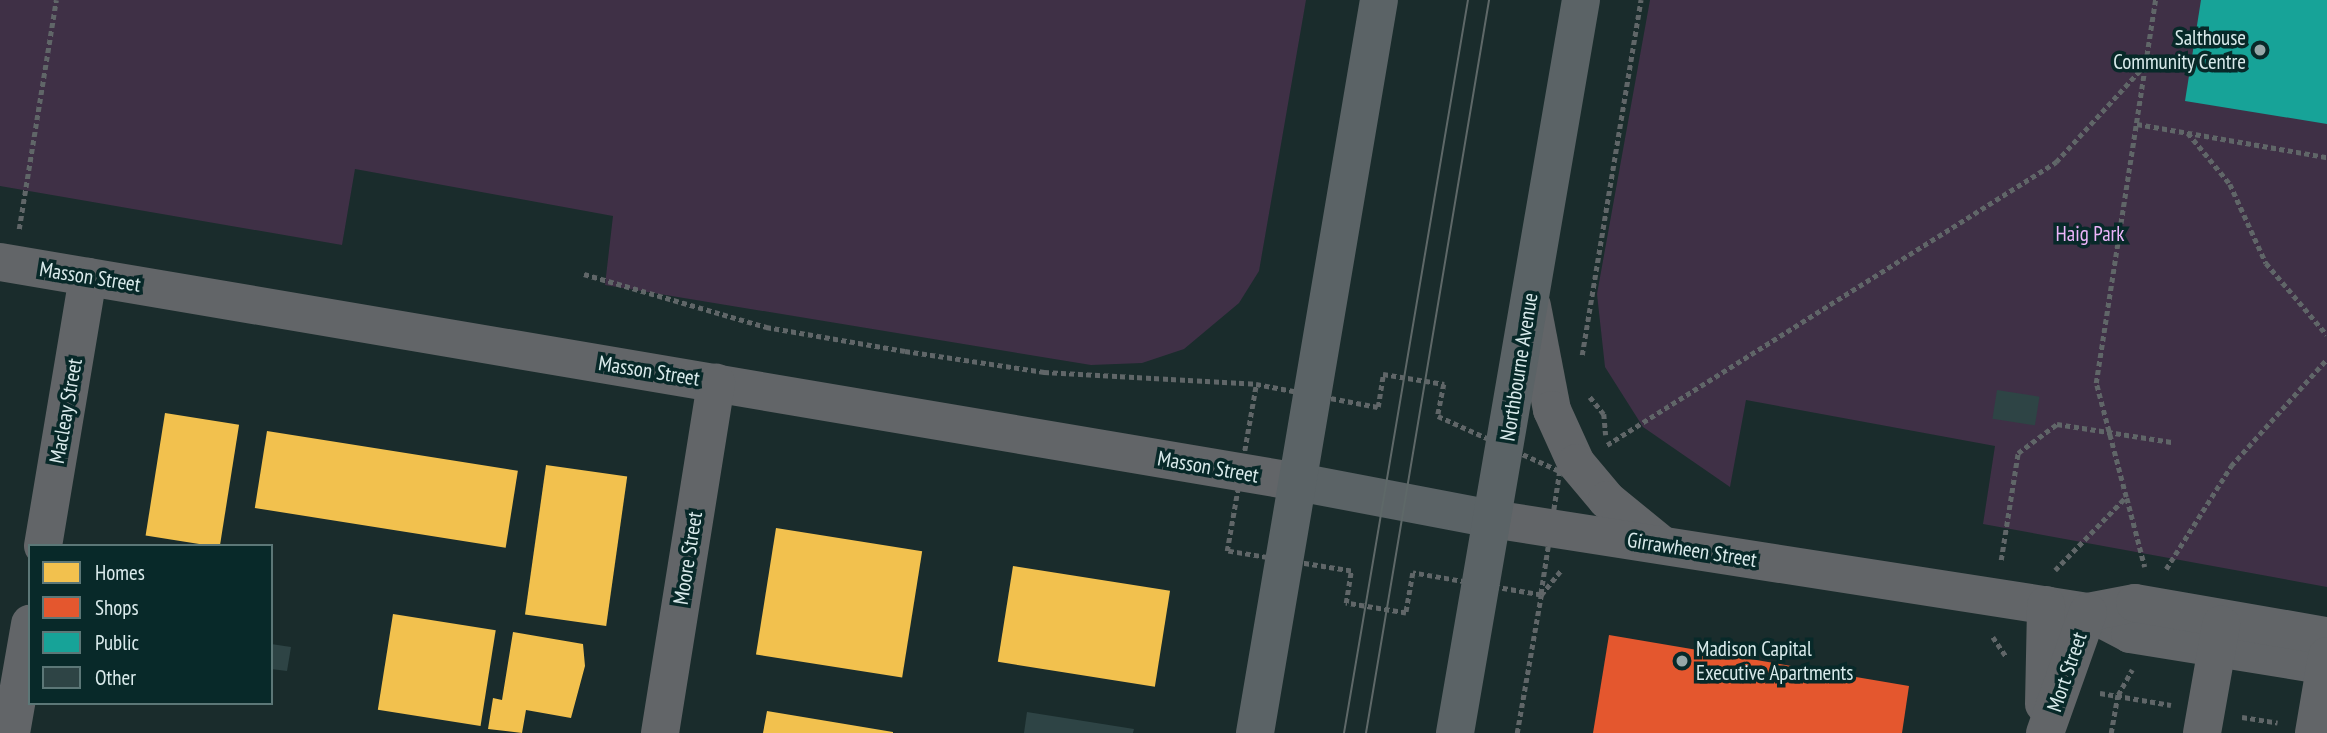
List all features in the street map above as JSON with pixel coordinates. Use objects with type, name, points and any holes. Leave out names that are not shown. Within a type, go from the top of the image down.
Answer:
[{"type":"highway","points":[[1255,733],[1379,0]]},
{"type":"highway","name":"Northbourne Avenue","points":[[1455,733],[1581,0]]},
{"type":"highway","name":"Girrawheen Street","points":[[1298,482],[1492,519]]},
{"type":"street","name":"Masson Street","points":[[9,249],[88,277],[1298,482]]},
{"type":"street","name":"Macleay Street","points":[[43,544],[88,277]]},
{"type":"street","points":[[1531,297],[1552,410],[1576,463],[1606,500],[1663,546]]},
{"type":"street","name":"Moore Street","points":[[660,733],[716,382]]},
{"type":"street","name":"Girrawheen Street","points":[[1492,519],[1663,546],[2049,589],[2130,634],[2220,633],[2327,656]]},
{"type":"street","name":"Mort Street","points":[[2045,733],[2049,589]]},
{"type":"street","name":"Mort Street","points":[[2045,733],[2088,612]]},
{"type":"street","points":[[2202,733],[2220,633]]},
{"type":"street","points":[[11,733],[28,635]]},
{"type":"street","points":[[2314,733],[2327,656]]},
{"type":"path","points":[[9,249],[56,0]]},
{"type":"path","points":[[1582,358],[1642,0]]},
{"type":"path","points":[[2147,576],[2096,383],[2155,0]]},
{"type":"path","points":[[1603,447],[2056,162],[2144,66]]},
{"type":"path","points":[[2137,124],[2327,157]]},
{"type":"path","points":[[2188,133],[2230,184],[2266,263],[2327,335]]},
{"type":"path","points":[[584,274],[766,327],[905,351],[1044,372],[1256,384]]},
{"type":"path","points":[[2159,579],[2231,466],[2327,359]]},
{"type":"path","points":[[2000,564],[2018,453],[2057,424],[2172,442]]},
{"type":"path","points":[[2049,589],[2126,497]]},
{"type":"path","points":[[1517,733],[1541,595]]},
{"type":"path","points":[[2111,733],[2118,695],[2138,660]]},
{"type":"green space","points":[[0,0],[1306,0],[1259,271],[1239,303],[1184,349],[1142,363],[1091,365],[605,285],[613,216],[355,169],[342,245],[0,186]]},
{"type":"green space","name":"Haig Park","points":[[1650,0],[2327,0],[2327,587],[1983,524],[1995,446],[1746,400],[1730,487],[1643,427],[1605,367],[1597,294]]},
{"type":"building: Homes","points":[[165,413],[239,425],[220,544],[199,544],[146,535]]},
{"type":"building: Homes","points":[[267,431],[518,471],[506,548],[255,508]]},
{"type":"building: Homes","points":[[546,465],[627,476],[606,626],[525,615]]},
{"type":"building: Homes","points":[[776,528],[922,551],[902,678],[756,654]]},
{"type":"building: Homes","points":[[1013,566],[1170,591],[1155,687],[998,662]]},
{"type":"building: Homes","points":[[393,614],[496,630],[481,726],[378,710]]},
{"type":"building: Homes","points":[[513,632],[583,644],[585,666],[571,718],[526,710],[522,733],[488,729],[493,698],[502,700]]},
{"type":"building: Homes","points":[[767,711],[893,732],[893,733],[763,733]]},
{"type":"building: Shops","name":"Madison Capital Executive Apartments","points":[[1609,635],[1909,686],[1902,733],[1593,733]]},
{"type":"building: Public","name":"Salthouse Community Centre","points":[[2201,0],[2327,0],[2327,124],[2185,101]]},
{"type":"building: Other","points":[[1997,390],[2039,397],[2035,425],[1992,419]]},
{"type":"building: Other","points":[[273,644],[291,647],[287,671],[273,669]]},
{"type":"building: Other","points":[[1027,712],[1134,729],[1133,733],[1024,733]]},
{"type":"tram line","points":[[1344,733],[1468,0]]},
{"type":"tram line","points":[[1366,733],[1489,0]]},
{"type":"place","name":"Salthouse Community Centre","points":[[2260,50]]},
{"type":"place","name":"Madison Capital Executive Apartments","points":[[1682,661]]}]
